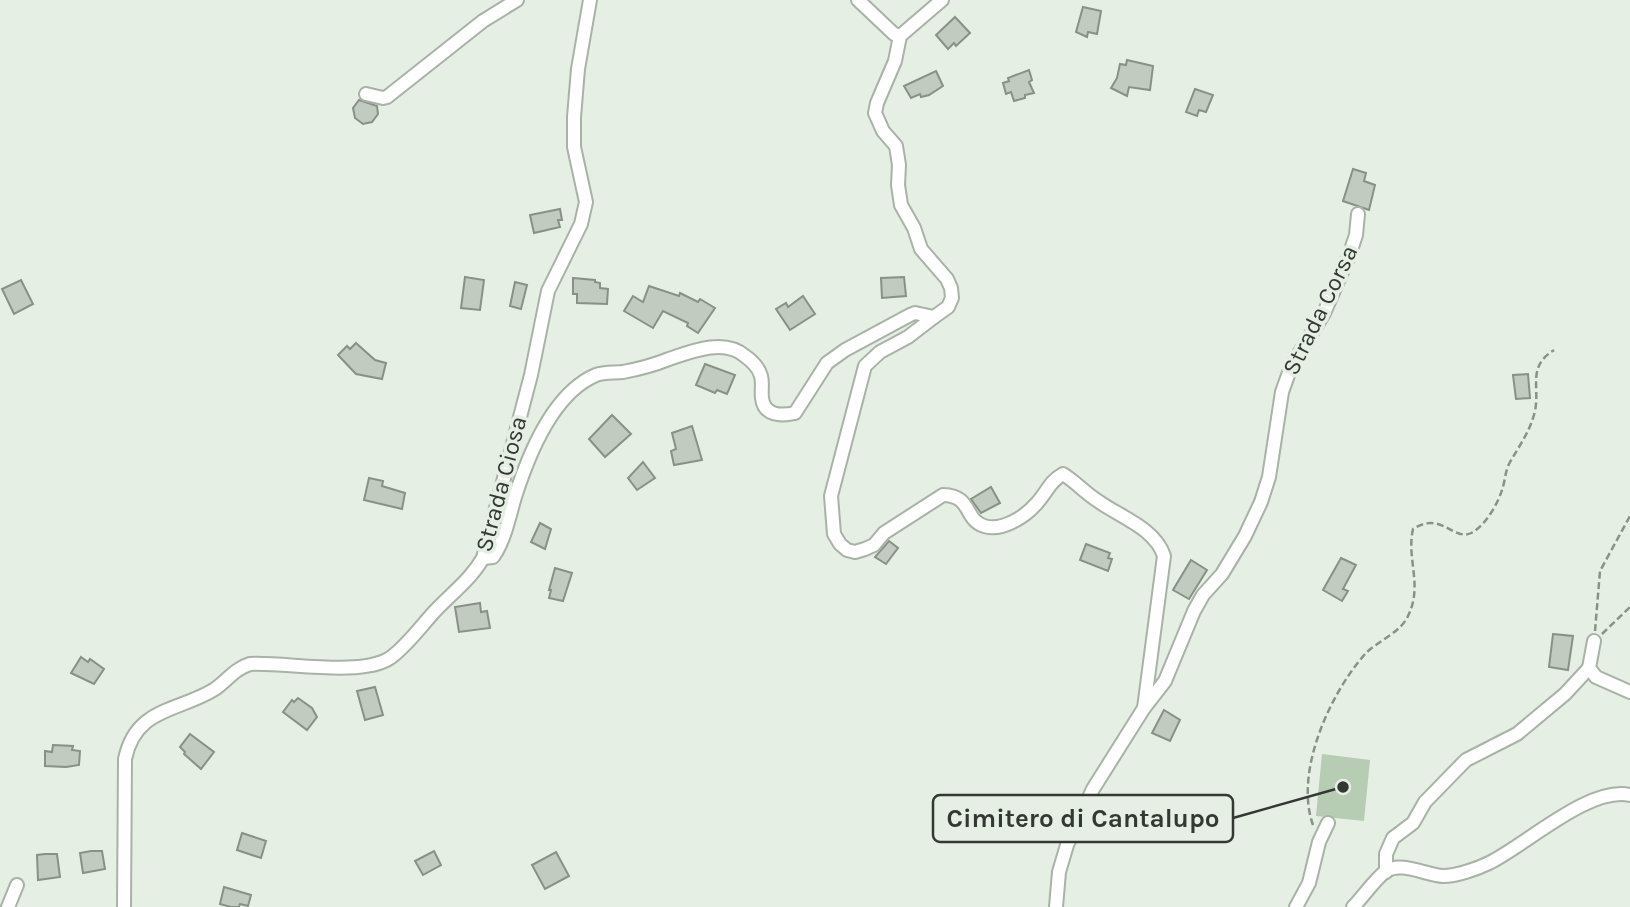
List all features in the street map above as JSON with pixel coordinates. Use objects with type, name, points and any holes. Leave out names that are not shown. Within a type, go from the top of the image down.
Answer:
[{"type":"street","points":[[366,94],[387,97],[483,21],[517,0]]},
{"type":"street","name":"Strada Ciosa","points":[[124,907],[125,759],[130,741],[142,725],[154,715],[217,688],[234,671],[250,664],[362,667],[384,661],[397,652],[453,591],[474,574],[483,558],[531,375],[548,291],[581,224],[586,202],[574,147],[574,117],[578,69],[590,0]]},
{"type":"street","points":[[858,0],[894,34],[900,36],[942,0]]},
{"type":"street","name":"Strada Corsa","points":[[900,36],[895,61],[875,113],[883,131],[896,146],[900,165],[898,185],[901,205],[914,228],[921,249],[947,279],[952,298],[948,307],[908,337],[880,352],[865,366],[831,496],[834,534],[847,550],[855,552],[865,549],[874,545],[884,533],[943,495],[962,499],[978,524],[991,528],[1003,525],[1022,516],[1037,504],[1054,479],[1063,474],[1096,500],[1147,532],[1161,547],[1164,556],[1144,708]]},
{"type":"street","name":"Strada Corsa","points":[[1056,907],[1059,872],[1067,845],[1093,789],[1144,708],[1165,681],[1194,611],[1203,595],[1222,574],[1245,536],[1261,502],[1269,477],[1282,392],[1291,367],[1324,313],[1349,256],[1356,235],[1358,214]]},
{"type":"street","points":[[483,558],[493,557],[501,542],[526,462],[556,409],[579,384],[599,374],[657,364],[705,349],[723,346],[736,348],[758,369],[762,378],[765,407],[782,416],[795,413],[827,363],[845,350],[915,313],[934,317]]},
{"type":"street","points":[[1385,872],[1386,855],[1393,838],[1413,823],[1425,802],[1466,760],[1517,734],[1565,694],[1589,668],[1594,641]]},
{"type":"street","points":[[1589,668],[1596,677],[1630,692]]},
{"type":"street","points":[[1353,907],[1385,872],[1396,867],[1445,876],[1489,864],[1594,800],[1617,792],[1630,795]]},
{"type":"street","points":[[1296,907],[1312,874],[1319,842],[1328,823]]},
{"type":"street","points":[[8,907],[17,886]]},
{"type":"path","points":[[1319,842],[1308,812],[1310,757],[1335,701],[1355,666],[1369,649],[1407,618],[1416,589],[1411,538],[1413,529],[1422,523],[1432,522],[1467,535],[1483,524],[1502,493],[1508,467],[1529,429],[1535,410],[1536,372],[1539,362],[1554,350]]},
{"type":"path","points":[[1594,641],[1600,571],[1630,516]]},
{"type":"path","points":[[1594,641],[1630,607]]},
{"type":"green space","points":[[1322,754],[1370,760],[1364,821],[1316,816]]},
{"type":"building","points":[[1083,7],[1101,11],[1097,34],[1088,32],[1087,37],[1076,32]]},
{"type":"building","points":[[955,17],[970,33],[956,46],[954,43],[948,49],[936,35]]},
{"type":"building","points":[[1127,60],[1153,66],[1150,90],[1129,87],[1127,96],[1111,88],[1117,78],[1120,64],[1126,65]]},
{"type":"building","points":[[1029,70],[1032,80],[1029,82],[1034,93],[1014,101],[1011,92],[1006,94],[1003,83],[1009,81],[1008,78]]},
{"type":"building","points":[[936,71],[943,86],[929,95],[921,97],[920,94],[911,98],[904,86]]},
{"type":"building","points":[[1195,89],[1213,95],[1206,112],[1199,110],[1197,116],[1186,112]]},
{"type":"building","points":[[359,100],[377,106],[378,114],[372,122],[363,124],[355,118],[353,108]]},
{"type":"building","points":[[1353,169],[1366,173],[1364,181],[1375,185],[1369,210],[1343,201]]},
{"type":"building","points":[[560,209],[560,227],[534,233],[530,215]]},
{"type":"building","points":[[465,277],[484,280],[480,310],[461,308]]},
{"type":"building","points":[[904,277],[906,296],[882,298],[881,278]]},
{"type":"building","points":[[573,278],[595,280],[600,283],[600,288],[608,289],[607,304],[577,303],[577,294],[573,294]]},
{"type":"building","points":[[21,280],[33,304],[14,314],[2,289]]},
{"type":"building","points":[[515,282],[527,285],[521,309],[510,306]]},
{"type":"building","points":[[649,286],[679,296],[680,293],[698,302],[700,299],[715,308],[698,333],[687,326],[688,323],[663,311],[653,328],[624,311],[633,296],[643,302]]},
{"type":"building","points":[[803,296],[815,314],[790,330],[776,309],[786,303],[788,307]]},
{"type":"building","points":[[356,343],[375,360],[386,363],[382,379],[356,374],[338,355],[347,346],[350,349]]},
{"type":"building","points":[[705,364],[735,375],[727,394],[717,390],[715,393],[696,385]]},
{"type":"building","points":[[1528,374],[1530,398],[1516,399],[1513,375]]},
{"type":"building","points":[[612,415],[631,434],[605,457],[589,439]]},
{"type":"building","points":[[692,426],[702,460],[674,465],[671,451],[676,449],[672,433]]},
{"type":"building","points":[[643,462],[655,478],[637,490],[628,478]]},
{"type":"building","points":[[369,478],[383,481],[382,486],[405,493],[402,509],[364,500]]},
{"type":"building","points":[[991,487],[1000,503],[981,513],[971,499]]},
{"type":"building","points":[[540,523],[551,529],[545,549],[531,542]]},
{"type":"building","points":[[889,541],[898,548],[886,564],[875,557]]},
{"type":"building","points":[[1086,544],[1110,553],[1108,558],[1112,559],[1108,571],[1080,560]]},
{"type":"building","points":[[1341,558],[1356,565],[1343,589],[1348,591],[1342,601],[1323,590]]},
{"type":"building","points":[[1191,560],[1207,570],[1189,599],[1173,590]]},
{"type":"building","points":[[555,568],[572,573],[563,601],[549,598]]},
{"type":"building","points":[[480,603],[481,612],[487,611],[490,628],[459,632],[455,607]]},
{"type":"building","points":[[1553,634],[1573,636],[1568,670],[1549,667]]},
{"type":"building","points":[[81,657],[88,662],[90,659],[104,669],[94,684],[71,673]]},
{"type":"building","points":[[375,687],[383,715],[365,720],[357,691]]},
{"type":"building","points":[[298,698],[312,708],[317,717],[307,730],[283,712],[292,700],[294,702]]},
{"type":"building","points":[[1164,710],[1180,720],[1170,741],[1152,733]]},
{"type":"building","points":[[190,734],[214,752],[201,769],[180,747]]},
{"type":"building","points":[[53,745],[73,746],[72,750],[80,751],[79,765],[45,766],[45,751],[52,752]]},
{"type":"building","points":[[242,833],[266,841],[261,858],[237,850]]},
{"type":"building","points":[[102,851],[105,869],[83,873],[80,853]]},
{"type":"building","points":[[434,851],[441,865],[423,875],[415,861]]},
{"type":"building","points":[[556,852],[569,876],[545,889],[532,865]]},
{"type":"building","points":[[57,854],[60,877],[38,880],[37,855]]},
{"type":"building","points":[[224,887],[251,895],[248,906],[240,904],[239,907],[231,907],[220,904]]},
{"type":"place","name":"Cimitero di Cantalupo","points":[[1343,787]]}]
